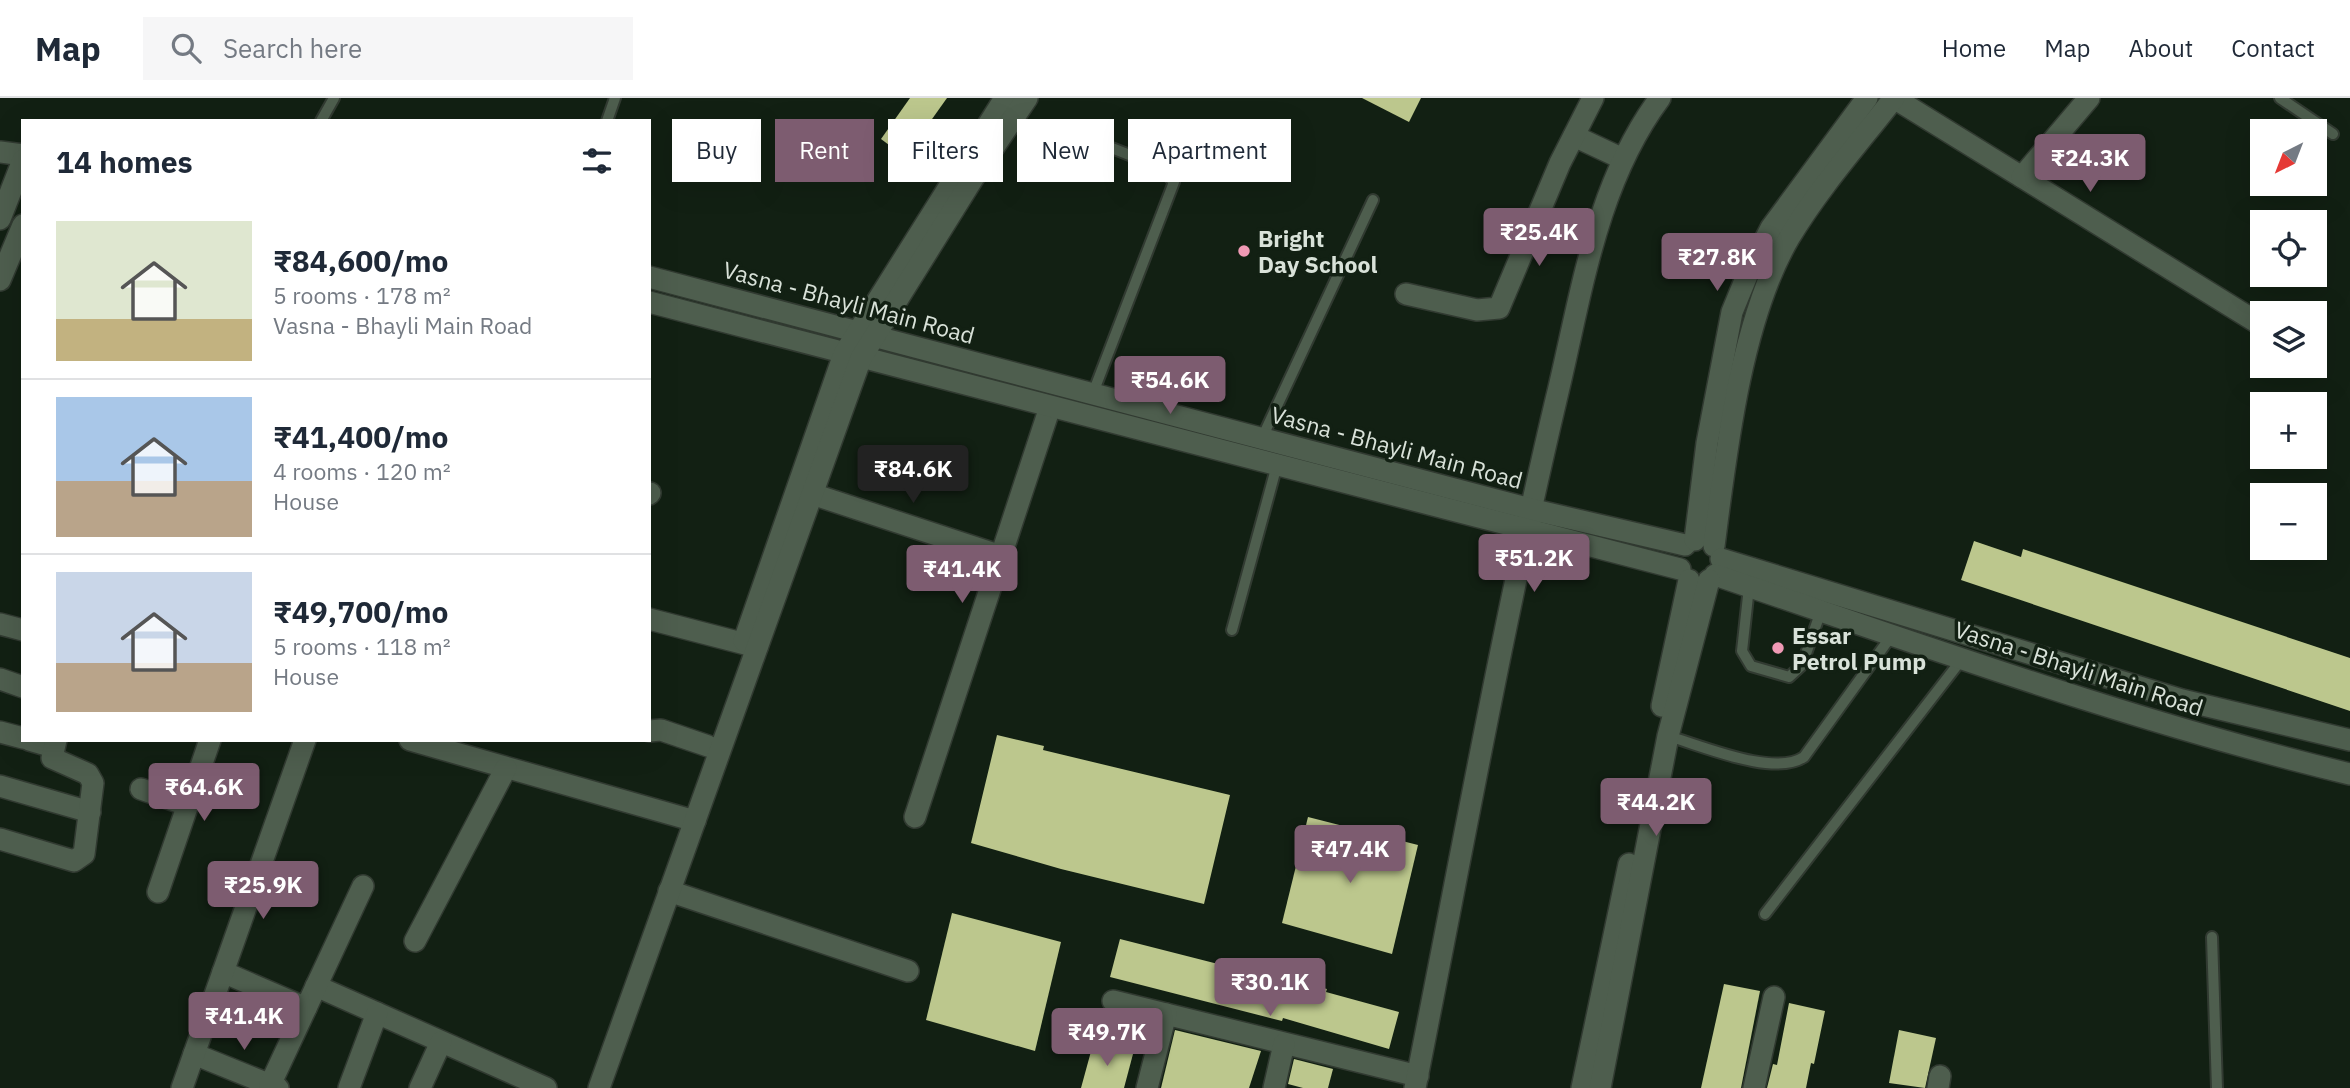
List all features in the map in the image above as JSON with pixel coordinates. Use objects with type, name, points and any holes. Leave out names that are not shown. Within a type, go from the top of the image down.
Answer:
[{"type":"street","points":[[1406,294],[1478,310],[1499,308],[1593,98]]},
{"type":"street","points":[[1113,1001],[1284,1044],[1417,1082],[1528,519],[1594,243],[1623,159],[1660,98]]},
{"type":"street","points":[[1600,1088],[1701,562],[1707,443],[1732,312],[1748,273],[1772,228],[1804,179],[1867,98]]},
{"type":"street","points":[[1582,1088],[1756,317],[1768,281],[1789,239],[1820,193],[1894,98],[2250,318]]},
{"type":"street","points":[[2022,177],[2090,98]]},
{"type":"street","points":[[583,1088],[689,820],[852,356],[1018,99]]},
{"type":"street","points":[[1574,136],[1623,159]]},
{"type":"street","points":[[0,152],[21,157]]},
{"type":"street","points":[[0,219],[21,163]]},
{"type":"street","points":[[0,280],[21,230]]},
{"type":"street","name":"Vasna - Bhayli Main Road","points":[[651,278],[1262,438],[1528,519]]},
{"type":"street","name":"Vasna - Bhayli Main Road","points":[[651,303],[1277,465],[1528,519],[1701,562],[2182,700],[2350,740]]},
{"type":"street","points":[[599,1088],[669,891],[706,752],[812,494],[852,356]]},
{"type":"street","points":[[915,817],[1050,407]]},
{"type":"street","points":[[812,494],[1001,555]]},
{"type":"street","name":"Vasna - Bhayli Main Road","points":[[1701,562],[1749,587],[1962,659],[2242,748],[2350,774]]},
{"type":"street","points":[[651,620],[750,645]]},
{"type":"street","points":[[0,624],[21,630]]},
{"type":"street","points":[[0,679],[21,686]]},
{"type":"street","points":[[0,732],[21,737]]},
{"type":"street","points":[[651,734],[706,752]]},
{"type":"street","points":[[158,892],[208,742]]},
{"type":"street","points":[[182,1088],[304,742]]},
{"type":"street","points":[[417,742],[689,820]]},
{"type":"street","points":[[0,839],[74,861],[83,854],[87,843],[93,783],[88,774],[57,762],[51,753],[55,744]]},
{"type":"street","points":[[415,941],[506,768]]},
{"type":"street","points":[[0,786],[90,812]]},
{"type":"street","points":[[141,789],[187,805]]},
{"type":"street","points":[[194,1054],[274,1086],[306,1008],[363,886]]},
{"type":"street","points":[[669,891],[908,971]]},
{"type":"street","points":[[223,972],[306,1008]]},
{"type":"street","points":[[316,986],[546,1088]]},
{"type":"street","points":[[1754,1088],[1774,998]]},
{"type":"street","points":[[349,1088],[377,1013]]},
{"type":"street","points":[[1147,1088],[1166,1014]]},
{"type":"street","points":[[420,1088],[441,1042]]},
{"type":"street","points":[[1274,1088],[1284,1044]]},
{"type":"lane","points":[[322,119],[334,98]]},
{"type":"lane","points":[[608,119],[615,98]]},
{"type":"lane","points":[[2280,98],[2333,134]]},
{"type":"lane","points":[[1093,393],[1174,182],[1160,167],[1114,149]]},
{"type":"lane","points":[[1262,438],[1373,200]]},
{"type":"lane","points":[[1232,630],[1277,465]]},
{"type":"lane","points":[[1749,587],[1742,651],[1751,666],[1789,677],[1802,665],[1821,611]]},
{"type":"lane","points":[[1668,736],[1774,766],[1793,765],[1804,757],[1892,635]]},
{"type":"lane","points":[[1765,914],[1962,659]]},
{"type":"lane","points":[[2212,937],[2217,1088]]},
{"type":"building","points":[[910,98],[947,98],[932,119],[895,119]]},
{"type":"building","points":[[1362,98],[1421,98],[1409,122]]},
{"type":"building","points":[[888,129],[888,144],[881,139]]},
{"type":"building","points":[[1974,541],[2021,557],[2023,549],[2350,658],[2350,711],[1961,580]]},
{"type":"building","points":[[997,735],[1044,746],[1043,750],[1230,795],[1204,904],[1061,869],[971,843]]},
{"type":"building","points":[[1308,817],[1418,845],[1392,954],[1282,923]]},
{"type":"building","points":[[952,913],[1061,942],[1035,1051],[926,1020]]},
{"type":"building","points":[[1120,939],[1297,984],[1297,981],[1399,1012],[1389,1049],[1283,1018],[1282,1021],[1110,977]]},
{"type":"building","points":[[1724,984],[1760,991],[1741,1088],[1701,1088]]},
{"type":"building","points":[[1789,1003],[1825,1011],[1814,1064],[1811,1063],[1806,1088],[1767,1088],[1773,1064],[1777,1065]]},
{"type":"building","points":[[1175,1030],[1261,1051],[1249,1088],[1161,1088]]},
{"type":"building","points":[[1899,1030],[1936,1038],[1925,1088],[1889,1083]]},
{"type":"building","points":[[1093,1044],[1133,1054],[1124,1088],[1081,1088]]},
{"type":"building","points":[[1294,1059],[1333,1069],[1328,1088],[1303,1088],[1288,1084]]},
{"type":"place","name":"Bright Day School","points":[[1244,251]]},
{"type":"place","name":"Essar Petrol Pump","points":[[1778,648]]}]
